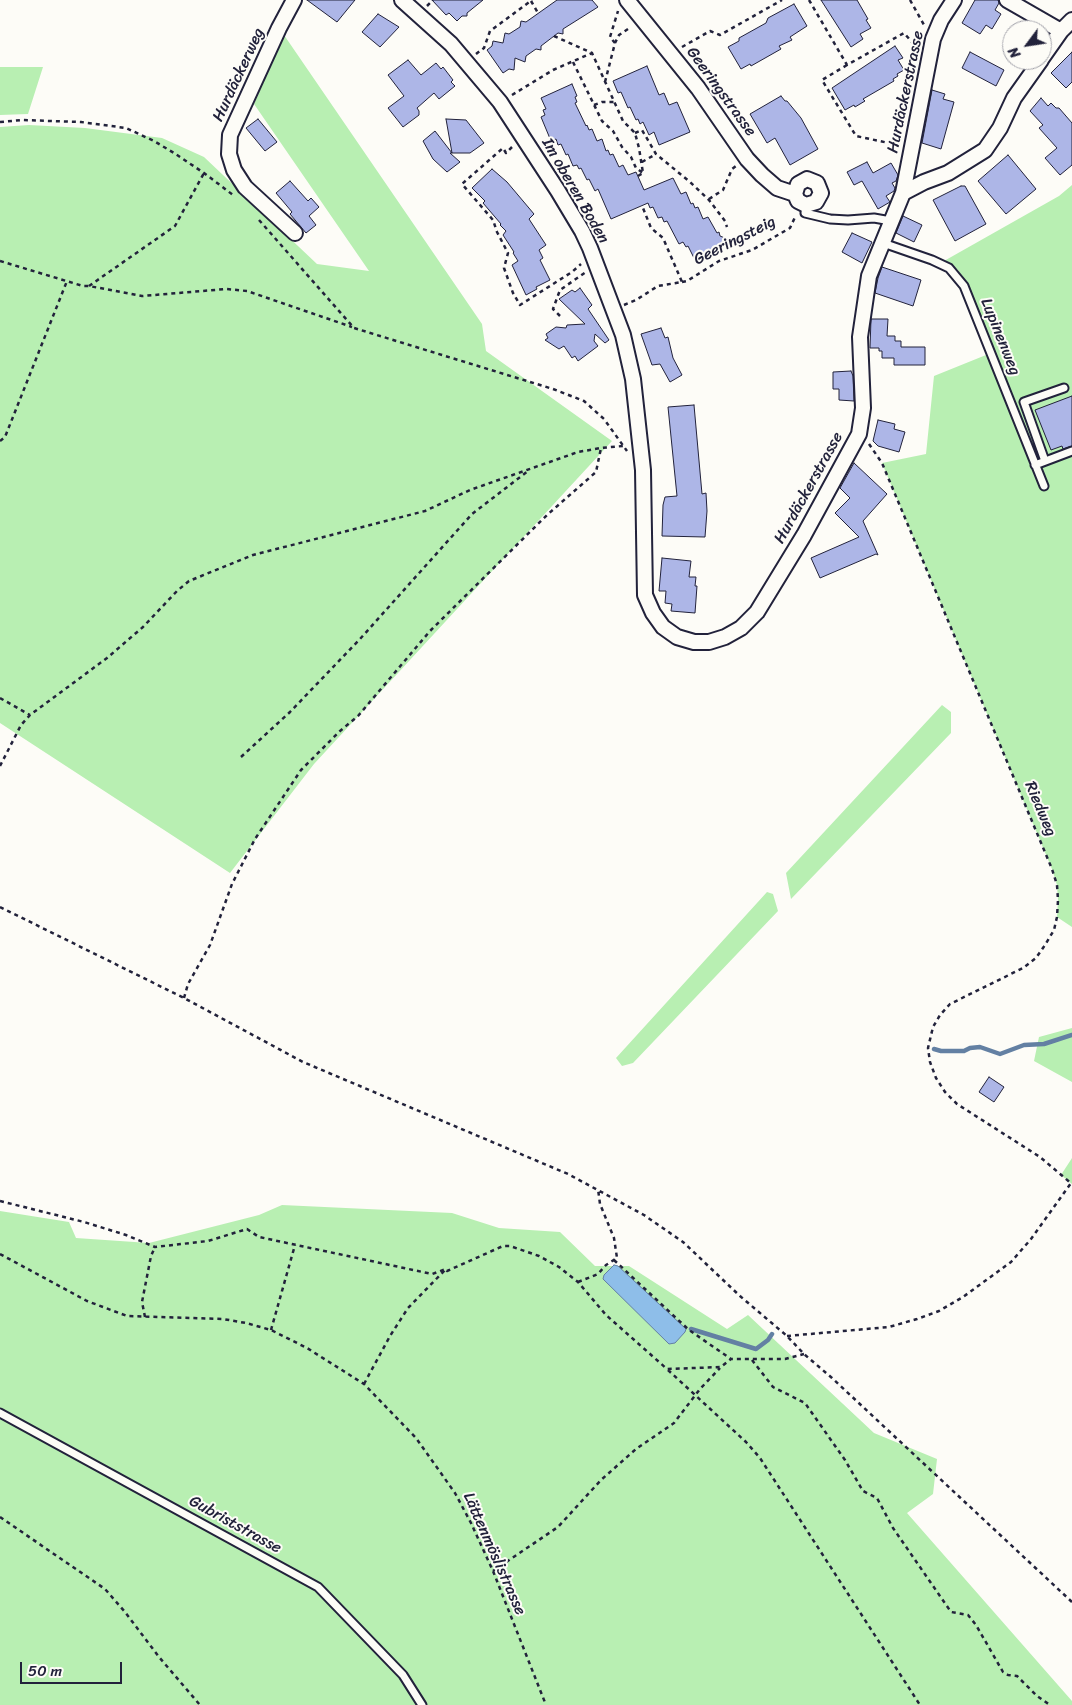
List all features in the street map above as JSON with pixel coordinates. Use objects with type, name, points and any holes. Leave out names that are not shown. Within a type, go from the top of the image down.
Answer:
[{"type":"street","name":"Hurdäckerweg","points":[[294,0],[230,135],[229,154],[234,170],[245,187],[294,233]]},
{"type":"street","name":"Im oberen Boden","points":[[402,0],[452,44],[500,102],[582,231],[623,335],[633,379],[643,470]]},
{"type":"street","name":"Hurdäckerstrasse","points":[[643,470],[645,595],[653,613],[664,627],[677,636],[694,642],[709,642],[725,637],[741,628],[757,612],[804,535],[859,434],[863,408],[860,357],[862,313],[869,276],[903,193],[933,40],[941,20],[954,0]]},
{"type":"street","points":[[1007,0],[1061,31]]},
{"type":"street","name":"Geeringstrasse","points":[[624,3],[698,88],[747,158],[777,188],[795,194],[805,209]]},
{"type":"street","points":[[1052,44],[1072,20]]},
{"type":"street","points":[[903,193],[924,182],[948,173],[985,150],[1000,128],[1014,98],[1033,70]]},
{"type":"street","points":[[795,194],[798,184],[802,180],[807,179],[817,183],[821,193],[819,198],[805,209]]},
{"type":"lane","points":[[805,209],[830,219],[874,218],[891,221]]},
{"type":"lane","name":"Lupinenweg","points":[[882,243],[932,260],[949,268],[964,286],[1044,486]]},
{"type":"lane","points":[[1045,461],[1024,402],[1064,388]]},
{"type":"lane","points":[[1035,465],[1072,451]]},
{"type":"lane","name":"Gubriststrasse","points":[[0,1412],[318,1588],[403,1675],[422,1705]]},
{"type":"path","points":[[429,4],[433,0]]},
{"type":"path","points":[[476,53],[484,48],[490,30],[531,0],[538,13]]},
{"type":"path","points":[[696,39],[710,31],[720,35],[782,0]]},
{"type":"path","points":[[809,0],[848,65]]},
{"type":"path","points":[[910,0],[933,40]]},
{"type":"path","points":[[614,43],[610,37],[624,3]]},
{"type":"path","points":[[605,82],[614,43],[619,35],[636,23]]},
{"type":"path","points":[[911,148],[856,136],[822,80],[904,33],[928,60]]},
{"type":"path","points":[[554,36],[592,52],[623,120],[635,133],[642,172]]},
{"type":"path","points":[[506,99],[553,70],[592,52]]},
{"type":"path","points":[[573,62],[602,121],[613,130],[636,168],[642,172]]},
{"type":"path","points":[[594,105],[602,102],[614,102]]},
{"type":"path","points":[[0,122],[22,120],[81,122],[126,128],[154,141],[204,173],[234,196]]},
{"type":"path","points":[[635,133],[642,130],[656,154],[709,200],[726,221],[727,227]]},
{"type":"path","points":[[513,147],[506,153],[503,148],[462,184],[493,220],[508,253],[504,268],[520,305],[581,265],[582,255]]},
{"type":"path","points":[[641,162],[656,154]]},
{"type":"path","points":[[709,200],[723,190],[732,169],[747,158]]},
{"type":"path","points":[[638,176],[642,172]]},
{"type":"path","points":[[89,286],[175,226],[204,173]]},
{"type":"path","points":[[643,208],[651,228],[663,238],[682,282]]},
{"type":"path","points":[[254,214],[354,328]]},
{"type":"path","name":"Geeringsteig","points":[[621,306],[636,300],[658,286],[687,281],[719,261],[764,244],[790,228],[794,218]]},
{"type":"path","points":[[0,261],[83,286],[142,296],[226,289],[246,291],[354,328],[552,389],[584,401],[604,419],[643,470]]},
{"type":"path","points":[[560,316],[553,308],[560,290],[589,270]]},
{"type":"path","points":[[0,441],[5,437],[67,281]]},
{"type":"path","name":"Riedweg","points":[[859,434],[882,463],[1049,860],[1057,885],[1057,917],[1054,930],[1036,958],[1023,968],[950,1004],[940,1014],[933,1027],[928,1048],[930,1062],[940,1085],[957,1104],[1040,1157],[1072,1183]]},
{"type":"path","points":[[0,766],[21,725],[30,715],[107,658],[143,627],[189,581],[253,555],[425,510],[470,490],[578,452],[623,446]]},
{"type":"path","points":[[184,998],[188,984],[210,946],[232,884],[255,839],[301,770],[358,716],[430,631],[547,515],[596,472],[601,448]]},
{"type":"path","points":[[241,757],[290,712],[360,639],[472,514],[532,469]]},
{"type":"path","points":[[0,698],[30,715]]},
{"type":"path","points":[[0,907],[184,998],[303,1062],[568,1174],[644,1215],[683,1242],[740,1296],[787,1336],[804,1354],[1072,1602]]},
{"type":"path","points":[[787,1336],[889,1326],[917,1319],[939,1310],[963,1297],[1011,1262],[1031,1239],[1072,1183]]},
{"type":"path","points":[[578,1282],[598,1274],[606,1265],[617,1258],[614,1238],[600,1204],[598,1189]]},
{"type":"path","points":[[0,1201],[84,1222],[126,1235],[155,1247],[208,1241],[247,1229],[260,1237],[432,1274],[446,1269],[446,1271],[503,1246],[510,1246],[540,1256],[553,1263],[578,1282],[606,1315],[746,1442],[760,1458],[920,1705]]},
{"type":"path","points":[[271,1330],[295,1244]]},
{"type":"path","points":[[146,1317],[142,1302],[151,1256],[155,1247]]},
{"type":"path","name":"Lättenmöslistrasse","points":[[0,1254],[87,1301],[127,1316],[223,1319],[271,1330],[307,1348],[364,1384],[416,1438],[455,1493],[493,1571],[546,1705]]},
{"type":"path","points":[[614,1260],[689,1330],[731,1359],[785,1359],[804,1354]]},
{"type":"path","points":[[364,1384],[390,1336],[408,1308],[446,1269]]},
{"type":"path","points":[[493,1571],[558,1527],[601,1480],[629,1455],[674,1423],[695,1395],[731,1359]]},
{"type":"path","points":[[752,1360],[773,1388],[805,1403],[845,1460],[862,1491],[878,1498],[893,1528],[951,1612],[968,1615],[976,1624],[1003,1672],[1008,1675],[1017,1676],[1037,1696],[1050,1705]]},
{"type":"path","points":[[666,1369],[721,1367]]},
{"type":"path","points":[[0,1517],[105,1590],[200,1705]]},
{"type":"green space","points":[[284,35],[482,324],[486,351],[612,441],[314,764],[230,873],[0,723],[0,127],[29,125],[85,128],[162,138],[204,157],[317,264],[369,271],[254,104]]},
{"type":"green space","points":[[0,67],[43,67],[28,114],[0,115]]},
{"type":"green space","points":[[1072,185],[1072,927],[1057,917],[1057,885],[1052,869],[882,463],[926,454],[934,376],[986,355],[989,361],[997,358],[970,289],[958,270],[944,261],[1059,196]]},
{"type":"green space","points":[[942,705],[951,712],[951,733],[791,899],[786,873]]},
{"type":"green space","points":[[767,892],[773,894],[778,911],[633,1063],[622,1066],[616,1058]]},
{"type":"green space","points":[[1072,1028],[1072,1082],[1034,1061],[1039,1037]]},
{"type":"green space","points":[[1072,1158],[1072,1184],[1061,1175]]},
{"type":"green space","points":[[282,1205],[452,1213],[499,1228],[560,1232],[595,1266],[629,1266],[727,1329],[748,1315],[874,1433],[937,1459],[933,1494],[907,1513],[1072,1701],[1072,1705],[0,1705],[0,1211],[69,1222],[76,1238],[149,1243],[259,1215]]},
{"type":"water","points":[[614,1265],[618,1266],[686,1329],[675,1343],[669,1344],[603,1279],[604,1275]]},
{"type":"building","points":[[307,0],[355,0],[337,22]]},
{"type":"building","points":[[432,0],[483,0],[467,13],[467,16],[462,16],[457,21],[449,13],[446,15]]},
{"type":"building","points":[[557,0],[592,0],[598,7],[563,29],[563,34],[558,33],[541,46],[541,50],[536,49],[526,56],[525,62],[515,58],[514,70],[509,69],[503,73],[487,50],[492,46],[493,41],[503,43],[505,33],[509,34],[520,27],[521,21],[526,22]]},
{"type":"building","points":[[821,0],[857,0],[871,28],[860,34],[863,39],[851,47]]},
{"type":"building","points":[[975,0],[998,0],[999,3],[995,10],[1001,14],[992,29],[986,25],[980,34],[962,23]]},
{"type":"building","points":[[794,4],[807,26],[790,37],[792,40],[779,46],[781,49],[751,66],[750,64],[741,69],[728,47],[739,41],[739,38],[766,23],[768,18]]},
{"type":"building","points":[[378,14],[399,27],[380,47],[362,32]]},
{"type":"building","points":[[895,46],[903,58],[898,60],[904,70],[897,74],[898,76],[893,79],[894,81],[863,99],[865,101],[845,110],[832,88]]},
{"type":"building","points":[[970,52],[1004,70],[996,86],[962,68]]},
{"type":"building","points":[[1072,52],[1072,82],[1066,88],[1051,73]]},
{"type":"building","points":[[408,60],[421,75],[436,63],[441,69],[443,67],[453,80],[451,82],[455,86],[439,99],[434,93],[417,108],[419,115],[403,127],[388,108],[404,96],[388,75]]},
{"type":"building","points":[[647,66],[659,95],[664,93],[669,105],[677,102],[690,132],[659,145],[654,132],[649,135],[643,122],[640,124],[638,119],[636,120],[621,92],[618,93],[613,81]]},
{"type":"building","points":[[572,84],[577,96],[575,97],[577,102],[575,103],[586,126],[589,130],[592,129],[597,141],[602,139],[606,151],[608,150],[610,155],[613,154],[619,167],[623,165],[628,175],[636,172],[644,190],[673,178],[681,194],[686,192],[691,204],[693,203],[695,208],[698,207],[703,219],[708,217],[720,236],[732,241],[694,258],[688,246],[686,247],[683,242],[679,244],[667,221],[664,222],[662,217],[658,218],[653,207],[650,208],[648,203],[611,219],[598,189],[595,191],[581,168],[579,169],[577,165],[573,166],[561,144],[558,145],[556,139],[551,141],[541,117],[545,115],[543,110],[546,109],[541,98]]},
{"type":"building","points":[[932,90],[945,94],[943,99],[954,102],[941,149],[922,143]]},
{"type":"building","points":[[781,96],[801,118],[818,149],[790,165],[775,138],[767,143],[750,114]]},
{"type":"building","points":[[1041,98],[1048,106],[1051,103],[1056,108],[1059,108],[1072,123],[1072,165],[1060,175],[1045,158],[1057,148],[1039,128],[1043,125],[1030,111]]},
{"type":"building","points":[[258,119],[277,142],[265,151],[246,128]]},
{"type":"building","points":[[446,119],[466,120],[484,143],[470,153],[452,153]]},
{"type":"building","points":[[435,131],[452,153],[450,153],[460,162],[447,172],[433,159],[423,141]]},
{"type":"building","points":[[1008,155],[1036,189],[1006,214],[978,181]]},
{"type":"building","points":[[867,162],[873,173],[891,163],[898,175],[896,181],[892,183],[895,188],[894,191],[886,196],[890,202],[878,209],[862,181],[854,185],[847,172]]},
{"type":"building","points":[[492,169],[507,182],[534,214],[529,219],[546,245],[539,250],[543,258],[540,260],[550,280],[526,295],[512,265],[518,261],[503,235],[506,231],[483,203],[485,201],[472,188]]},
{"type":"building","points":[[290,181],[308,201],[311,198],[319,207],[309,216],[316,225],[306,233],[276,193]]},
{"type":"building","points":[[961,186],[965,186],[986,224],[955,241],[933,200]]},
{"type":"building","points":[[903,216],[922,225],[914,242],[896,233]]},
{"type":"building","points":[[852,233],[872,242],[862,263],[842,252]]},
{"type":"building","points":[[882,267],[921,280],[913,306],[875,293]]},
{"type":"building","points":[[580,288],[592,305],[588,309],[609,340],[605,343],[595,334],[594,341],[598,346],[578,361],[575,356],[572,358],[564,346],[559,349],[545,340],[548,338],[546,334],[556,327],[566,328],[567,325],[585,324],[559,299],[572,290],[575,292]]},
{"type":"building","points":[[871,319],[888,319],[887,336],[895,336],[895,341],[901,341],[901,347],[925,347],[925,365],[894,365],[894,358],[882,358],[882,351],[879,351],[879,348],[870,348]]},
{"type":"building","points":[[661,328],[665,338],[668,337],[673,358],[682,375],[670,382],[660,364],[652,365],[641,334]]},
{"type":"building","points":[[851,371],[854,401],[839,400],[839,389],[833,389],[833,372]]},
{"type":"building","points":[[1072,396],[1072,446],[1063,449],[1062,446],[1051,450],[1035,410]]},
{"type":"building","points":[[694,405],[702,494],[706,493],[705,537],[662,536],[665,497],[677,496],[668,407]]},
{"type":"building","points":[[878,420],[895,424],[894,429],[905,432],[899,452],[878,446],[873,441]]},
{"type":"building","points":[[854,463],[887,494],[863,521],[878,555],[876,554],[820,578],[811,558],[859,537],[835,513],[850,498],[840,488]]},
{"type":"building","points":[[662,558],[691,561],[689,577],[696,577],[695,586],[697,586],[695,613],[671,611],[672,604],[665,603],[666,591],[659,591]]},
{"type":"building","points":[[989,1077],[1004,1087],[994,1102],[979,1092]]},
{"type":"waterway","points":[[934,1049],[941,1051],[964,1051],[980,1047],[1000,1054],[1024,1045],[1044,1044],[1072,1035]]},
{"type":"waterway","points":[[691,1329],[756,1349],[768,1340],[772,1334]]}]
